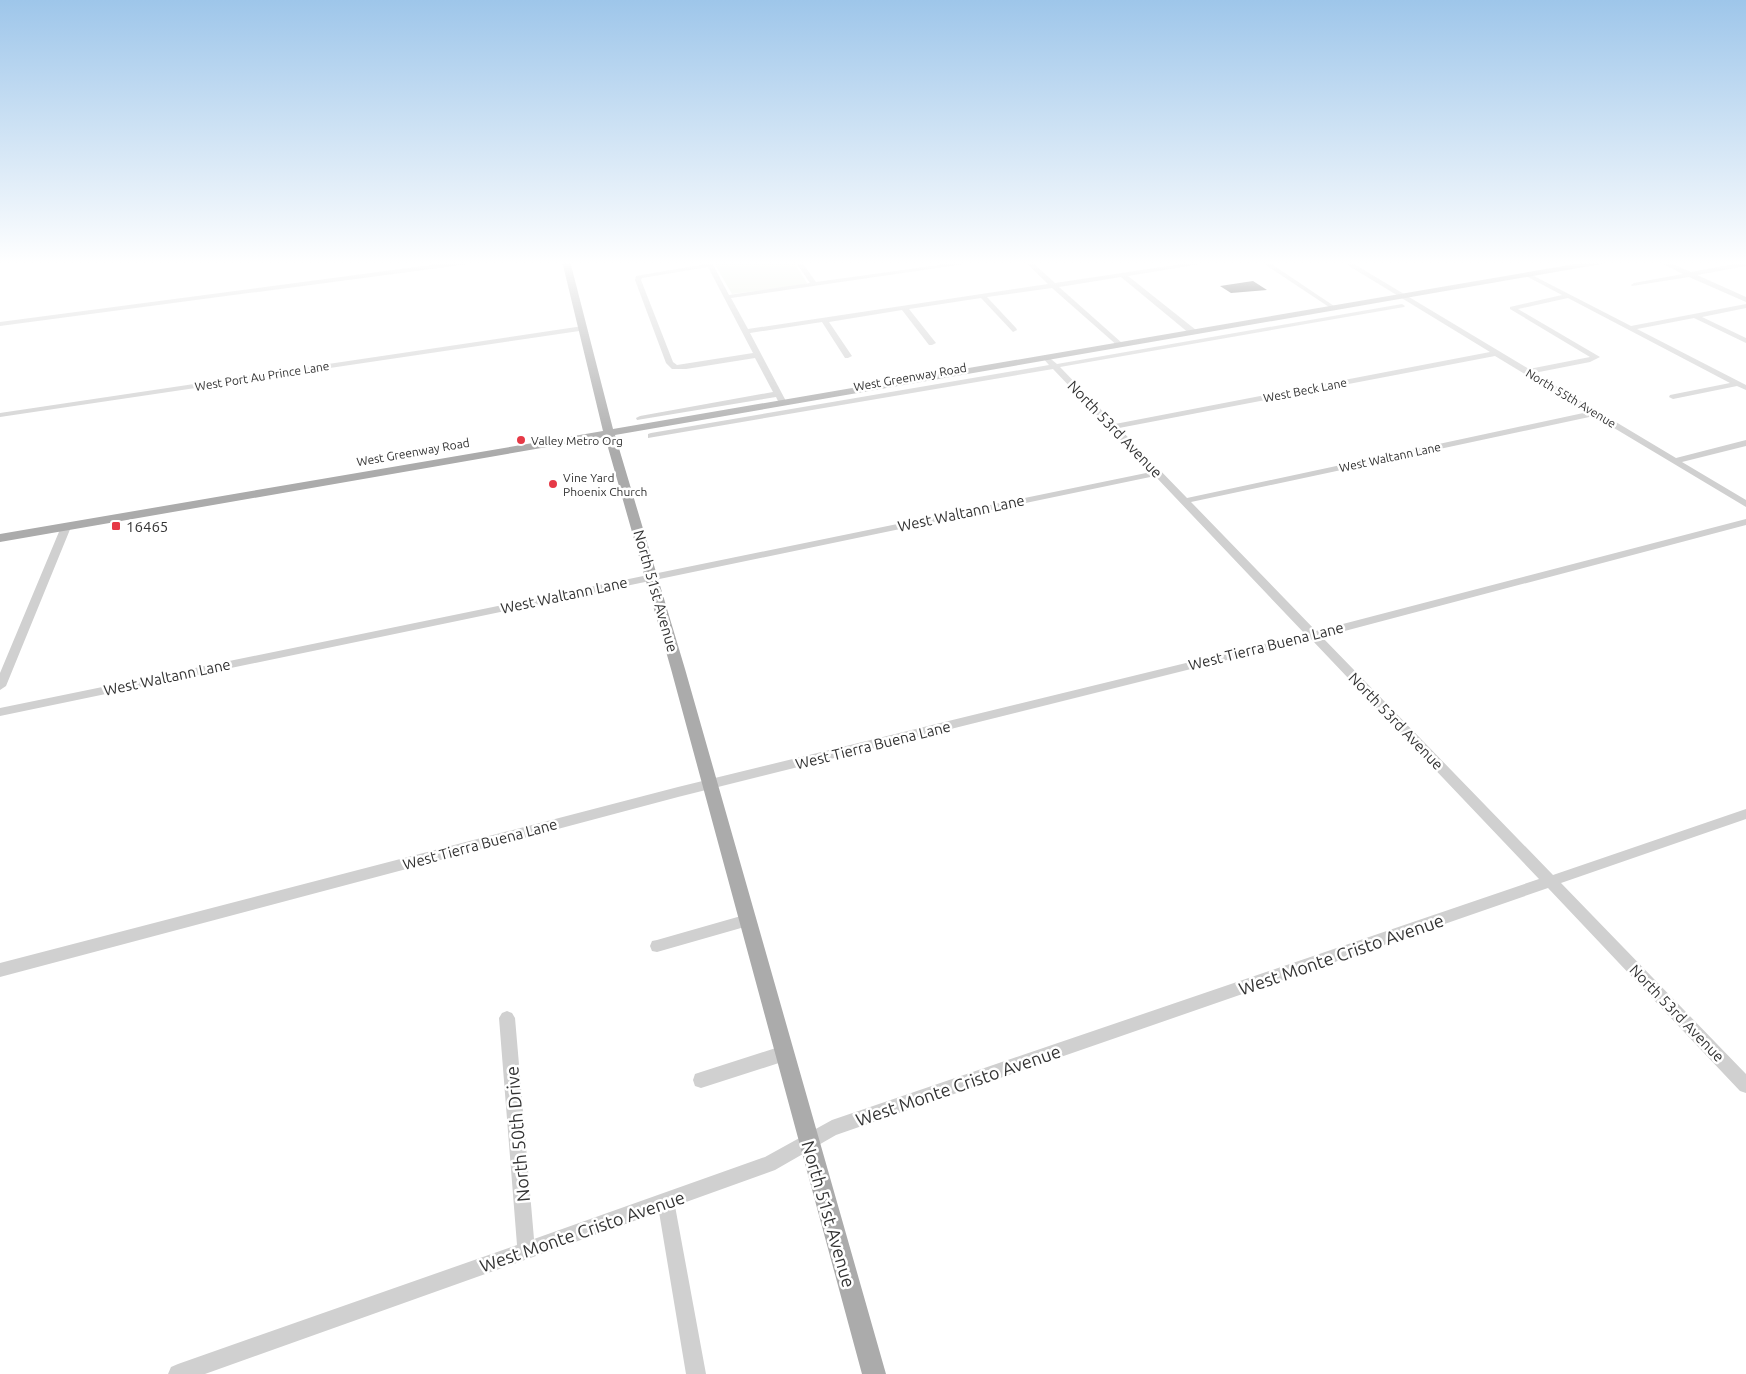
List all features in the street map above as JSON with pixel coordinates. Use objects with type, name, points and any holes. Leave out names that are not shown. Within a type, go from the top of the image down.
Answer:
[{"type":"main road","name":"West Greenway Road","points":[[0,538],[609,432],[780,398],[831,394],[1050,361],[1119,345],[1233,325]]},
{"type":"main road","name":"North 51st Avenue","points":[[583,328],[609,432],[652,577],[786,1053],[874,1374]]},
{"type":"street","points":[[655,325],[670,363],[675,367],[757,355]]},
{"type":"street","points":[[741,325],[780,398]]},
{"type":"street","points":[[745,332],[790,325]]},
{"type":"street","points":[[827,325],[848,356]]},
{"type":"street","points":[[918,325],[932,343]]},
{"type":"street","points":[[1009,325],[1013,330]]},
{"type":"street","points":[[1097,325],[1119,345]]},
{"type":"street","points":[[1184,325],[1193,332]]},
{"type":"street","points":[[1248,325],[1255,331]]},
{"type":"street","name":"West Greenway Road","points":[[651,436],[836,404],[1050,361],[1284,325]]},
{"type":"street","name":"North 55th Avenue","points":[[1446,325],[1497,353],[1746,504]]},
{"type":"street","points":[[1527,372],[1596,357],[1541,325]]},
{"type":"street","points":[[1625,325],[1746,388]]},
{"type":"street","points":[[1631,328],[1646,325]]},
{"type":"street","points":[[1714,325],[1746,341]]},
{"type":"street","name":"West Port Au Prince Lane","points":[[0,415],[583,328]]},
{"type":"street","name":"West Beck Lane","points":[[1113,427],[1497,353]]},
{"type":"street","name":"North 53rd Avenue","points":[[1050,361],[1746,1085]]},
{"type":"street","points":[[1674,397],[1737,384]]},
{"type":"street","name":"West Greenway Road","points":[[831,394],[836,404]]},
{"type":"street","name":"West Greenway Road","points":[[640,418],[780,398]]},
{"type":"street","name":"West Waltann Lane","points":[[1185,501],[1595,413]]},
{"type":"street","points":[[1674,460],[1746,444]]},
{"type":"street","name":"West Waltann Lane","points":[[0,712],[1158,473]]},
{"type":"street","name":"West Tierra Buena Lane","points":[[0,970],[710,785],[1314,635],[1746,522]]},
{"type":"street","points":[[0,686],[66,527]]},
{"type":"street","name":"West Monte Cristo Avenue","points":[[178,1374],[768,1164],[832,1128],[1746,814]]},
{"type":"street","points":[[657,946],[748,920]]},
{"type":"street","name":"North 50th Drive","points":[[507,1018],[526,1250]]},
{"type":"street","points":[[701,1080],[786,1053]]},
{"type":"street","points":[[666,1201],[696,1374]]},
{"type":"place","name":"Valley Metro Org","points":[[521,440]]},
{"type":"place","name":"Vine Yard Phoenix Church","points":[[553,484]]},
{"type":"place","name":"16465","points":[[116,526]]}]
